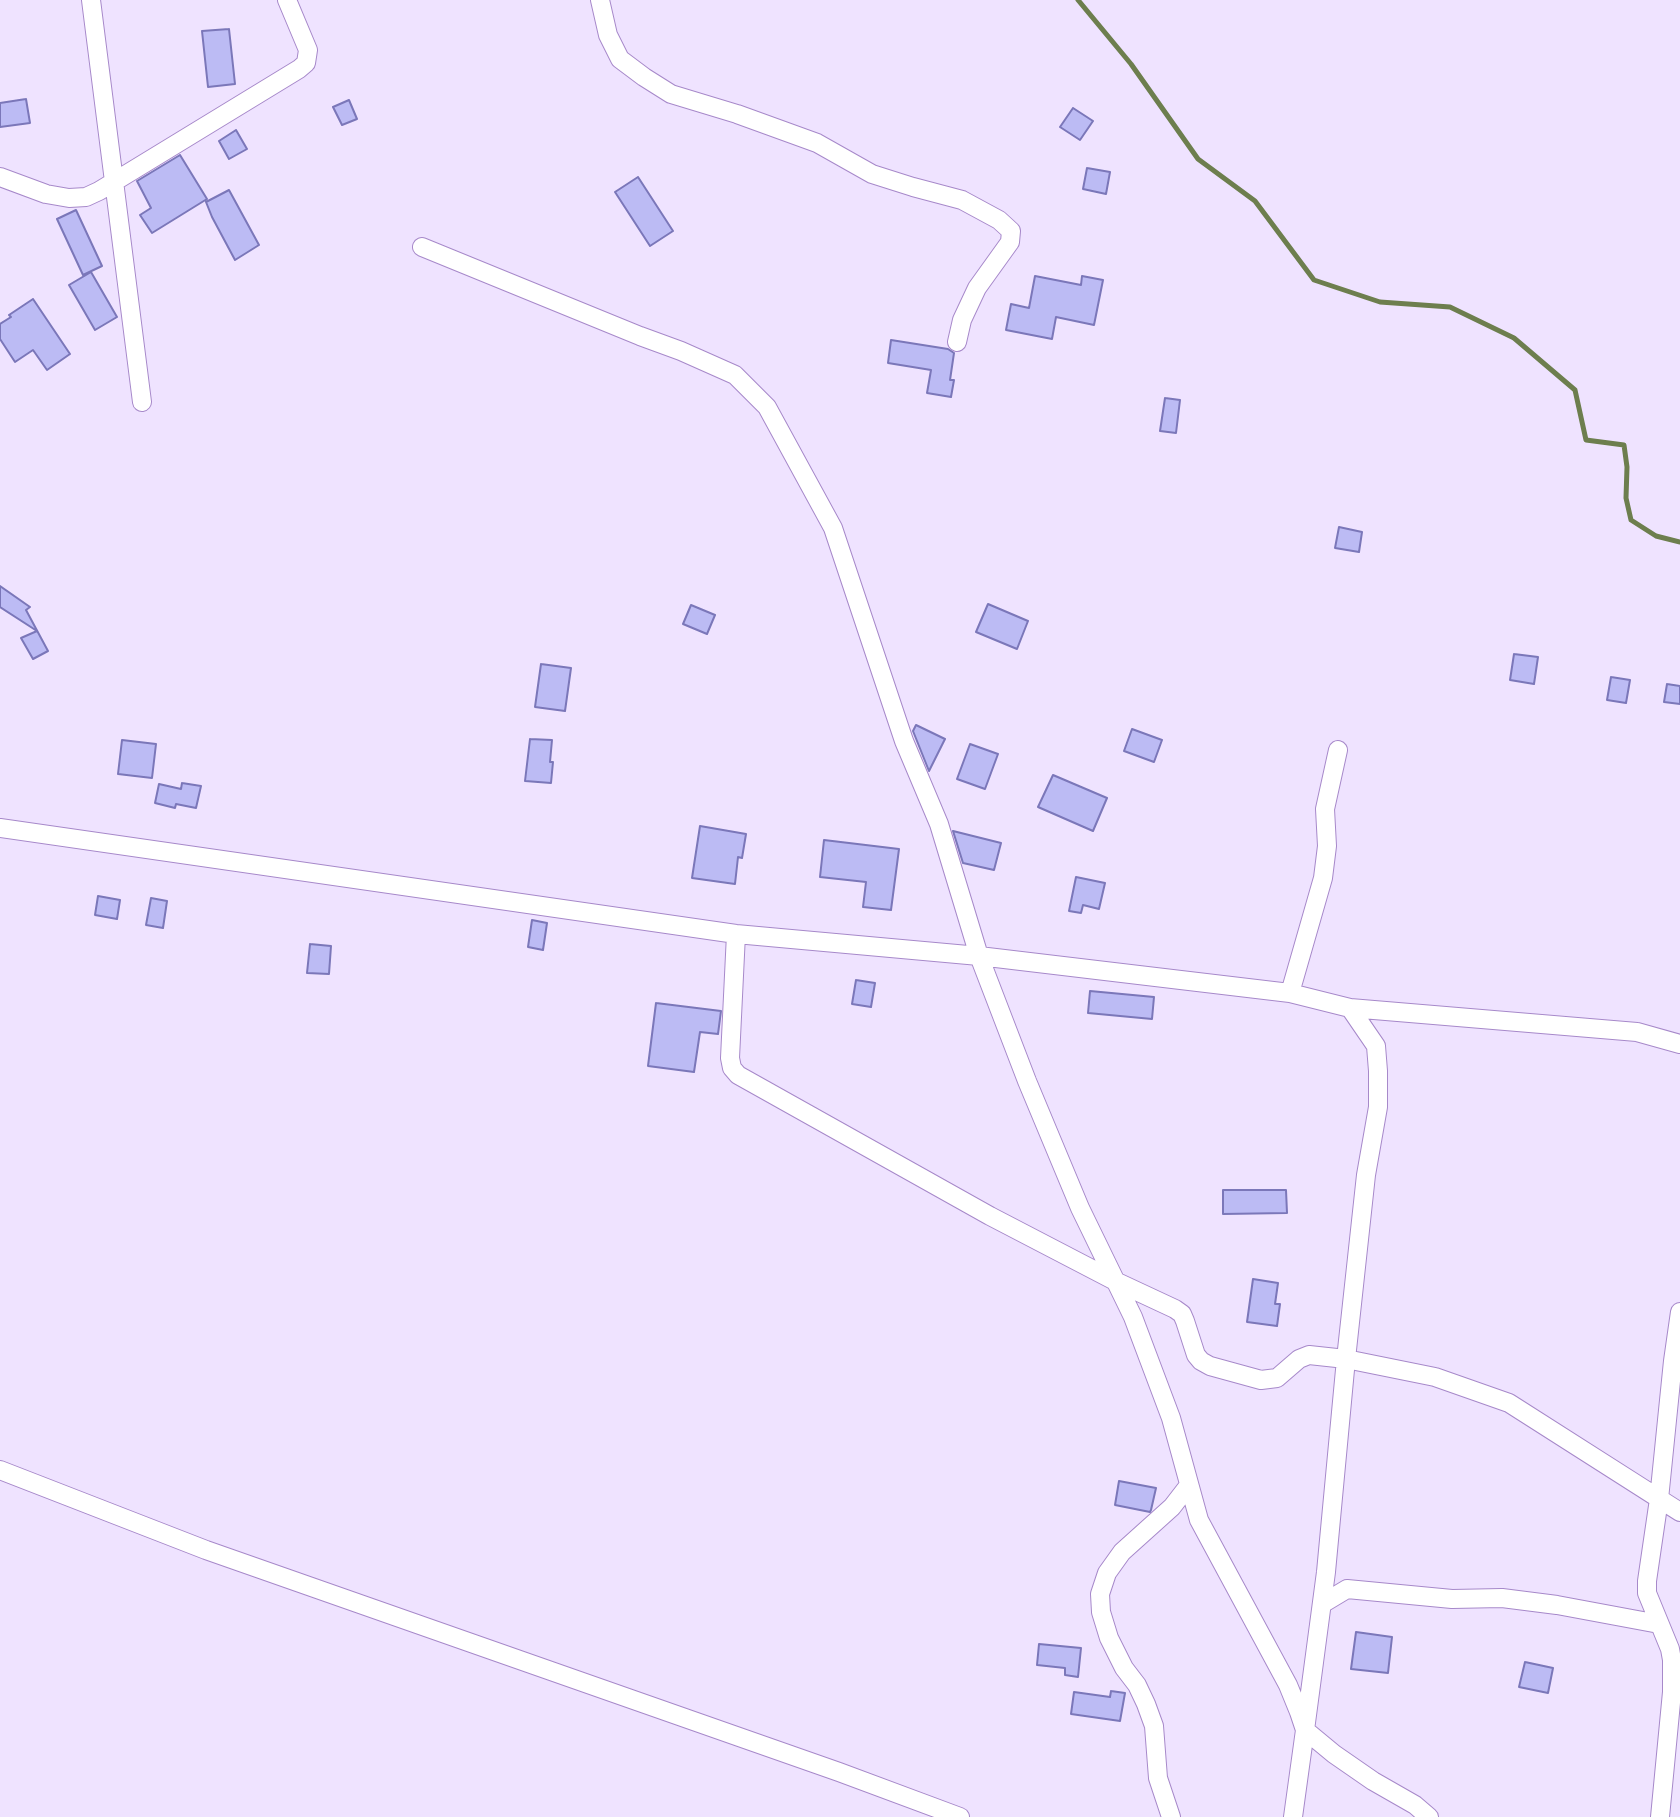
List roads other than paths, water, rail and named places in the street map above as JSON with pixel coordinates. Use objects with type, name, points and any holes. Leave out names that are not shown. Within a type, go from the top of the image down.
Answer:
[{"type":"street","points":[[91,0],[142,402]]},
{"type":"street","points":[[0,177],[46,194],[69,198],[86,197],[299,69],[306,62],[308,50],[287,0]]},
{"type":"street","points":[[600,0],[608,35],[620,59],[671,94],[817,143],[873,174],[962,200],[999,220],[1011,231],[1010,242],[977,288],[962,320],[957,342]]},
{"type":"street","points":[[422,247],[735,375],[767,407],[833,528],[904,741],[939,824],[979,956],[1080,1208],[1133,1317],[1171,1418],[1199,1520],[1288,1685],[1305,1730],[1334,1754],[1415,1805],[1429,1817]]},
{"type":"street","points":[[1290,993],[1323,877],[1327,846],[1325,809],[1338,750]]},
{"type":"street","points":[[0,828],[736,934],[979,956],[1290,993],[1350,1008],[1637,1032],[1680,1044]]},
{"type":"street","points":[[736,934],[730,1058],[732,1068],[738,1075],[990,1216],[1182,1314],[1196,1355],[1201,1361],[1261,1380],[1277,1378],[1299,1359],[1309,1355],[1346,1359],[1434,1377],[1509,1404],[1680,1512]]},
{"type":"street","points":[[1293,1817],[1326,1572],[1366,1175],[1378,1107],[1376,1046],[1350,1008]]},
{"type":"street","points":[[1660,1817],[1672,1692],[1672,1660],[1647,1593],[1647,1581],[1680,1312]]},
{"type":"street","points":[[0,1470],[218,1555],[839,1772],[960,1817]]},
{"type":"street","points":[[1171,1817],[1157,1778],[1154,1726],[1137,1685],[1124,1668],[1109,1638],[1101,1612],[1100,1594],[1107,1573],[1122,1552],[1172,1507],[1189,1485]]},
{"type":"street","points":[[1326,1572],[1346,1589],[1452,1600],[1502,1598],[1659,1624]]},
{"type":"street","points":[[1322,1604],[1346,1589]]},
{"type":"waterway","points":[[1078,0],[1131,64],[1198,159],[1255,201],[1314,280],[1380,302],[1450,307],[1514,338],[1575,390],[1586,440],[1624,445],[1627,467],[1626,498],[1631,520],[1656,536],[1680,542]]}]
